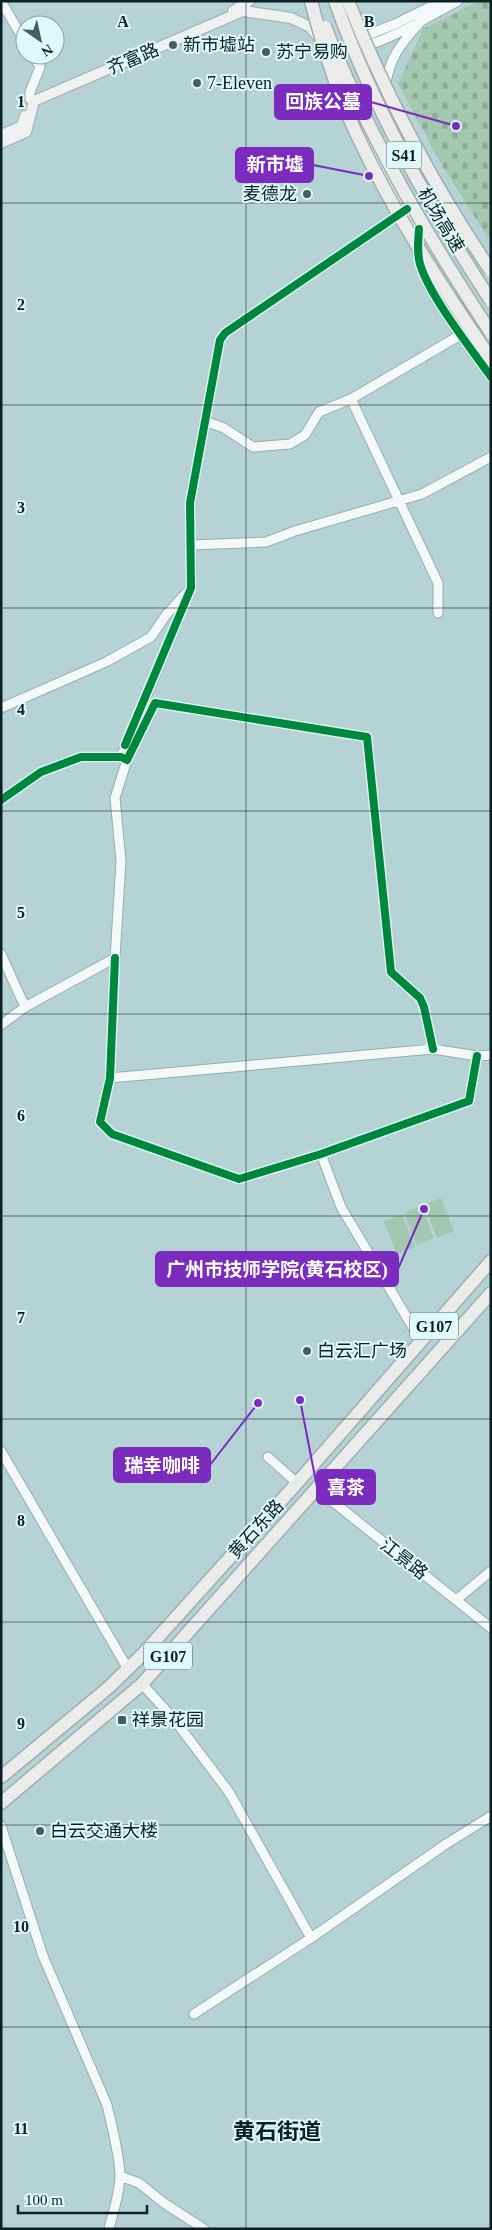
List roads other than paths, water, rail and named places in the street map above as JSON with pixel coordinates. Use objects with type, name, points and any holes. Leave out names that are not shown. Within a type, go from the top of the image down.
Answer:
[{"type":"highway","points":[[311,1],[359,121],[419,229],[491,340]]},
{"type":"highway","points":[[311,1],[331,70],[362,145],[430,266],[491,359]]},
{"type":"highway","name":"机场高速","points":[[316,1],[341,66],[388,161],[427,233],[491,333]]},
{"type":"highway","name":"机场高速","points":[[335,1],[358,62],[398,144],[447,232],[491,301]]},
{"type":"highway","points":[[341,1],[356,44],[382,103],[409,156],[460,245],[491,293]]},
{"type":"highway","points":[[348,1],[379,73],[410,135],[461,224],[491,271]]},
{"type":"highway","name":"黄石东路","points":[[1,1777],[90,1704],[128,1669],[297,1483],[491,1261]]},
{"type":"highway","name":"黄石东路","points":[[1,1803],[142,1684],[491,1293]]},
{"type":"main road","name":"齐富路","points":[[32,100],[198,28],[249,1]]},
{"type":"main road","name":"齐富路","points":[[32,100],[243,11],[283,16],[310,27],[316,32],[328,58],[338,71]]},
{"type":"main road","points":[[1,135],[22,126],[32,100]]},
{"type":"main road","points":[[1,143],[26,132],[32,100]]},
{"type":"main road","points":[[419,229],[418,253],[423,273],[491,377]]},
{"type":"main road","points":[[460,245],[491,262]]},
{"type":"street","points":[[1,1],[15,25]]},
{"type":"street","points":[[356,44],[442,1]]},
{"type":"street","points":[[329,50],[379,40],[423,20],[458,1]]},
{"type":"street","points":[[382,103],[387,70],[391,61],[402,43],[423,20]]},
{"type":"street","points":[[32,100],[30,92],[40,68],[38,65]]},
{"type":"street","points":[[407,209],[225,332],[220,340],[190,503],[190,588],[124,758],[115,798],[122,861],[115,958],[110,1078],[100,1122],[112,1134],[239,1179],[321,1154],[469,1102],[477,1056]]},
{"type":"street","points":[[205,421],[224,428],[253,447],[290,444],[305,435],[320,412],[351,399],[462,334]]},
{"type":"street","points":[[351,399],[438,583],[438,613]]},
{"type":"street","points":[[190,545],[266,542],[295,531],[422,494],[491,457]]},
{"type":"street","points":[[1,708],[106,662],[151,637],[166,615],[190,588]]},
{"type":"street","points":[[124,758],[155,704],[366,737],[391,972],[420,998],[424,1007],[433,1049]]},
{"type":"street","points":[[1,800],[42,772],[81,757],[124,758]]},
{"type":"street","points":[[1,954],[25,1007]]},
{"type":"street","points":[[1,1025],[25,1007],[115,958]]},
{"type":"street","points":[[110,1078],[433,1049],[477,1056],[491,1055]]},
{"type":"street","points":[[321,1154],[341,1207],[421,1341]]},
{"type":"street","points":[[1,1451],[128,1669]]},
{"type":"street","points":[[268,1457],[297,1483]]},
{"type":"street","name":"江景路","points":[[317,1489],[491,1628]]},
{"type":"street","points":[[456,1600],[491,1570]]},
{"type":"street","points":[[142,1684],[173,1718],[229,1792],[310,1938]]},
{"type":"street","points":[[194,2014],[310,1938],[446,1844],[491,1816]]},
{"type":"street","points":[[1,1826],[43,1956],[106,2105],[112,2127],[120,2176],[116,2202],[108,2229]]},
{"type":"street","points":[[120,2176],[139,2183],[164,2203],[204,2229]]},
{"type":"place","name":"新市墟站","points":[[173,45]]},
{"type":"place","name":"苏宁易购","points":[[266,52]]},
{"type":"place","name":"7-Eleven","points":[[197,83]]},
{"type":"place","name":"回族公墓","points":[[456,126]]},
{"type":"place","name":"新市墟","points":[[369,176]]},
{"type":"place","name":"麦德龙","points":[[307,194]]},
{"type":"place","name":"广州市技师学院(黄石校区)","points":[[424,1209]]},
{"type":"place","name":"白云汇广场","points":[[307,1351]]},
{"type":"place","name":"喜茶","points":[[300,1400]]},
{"type":"place","name":"瑞幸咖啡","points":[[258,1403]]},
{"type":"place","name":"祥景花园","points":[[122,1720]]},
{"type":"place","name":"白云交通大楼","points":[[40,1831]]},
{"type":"district","name":"黄石街道","points":[[277,2131]]}]
